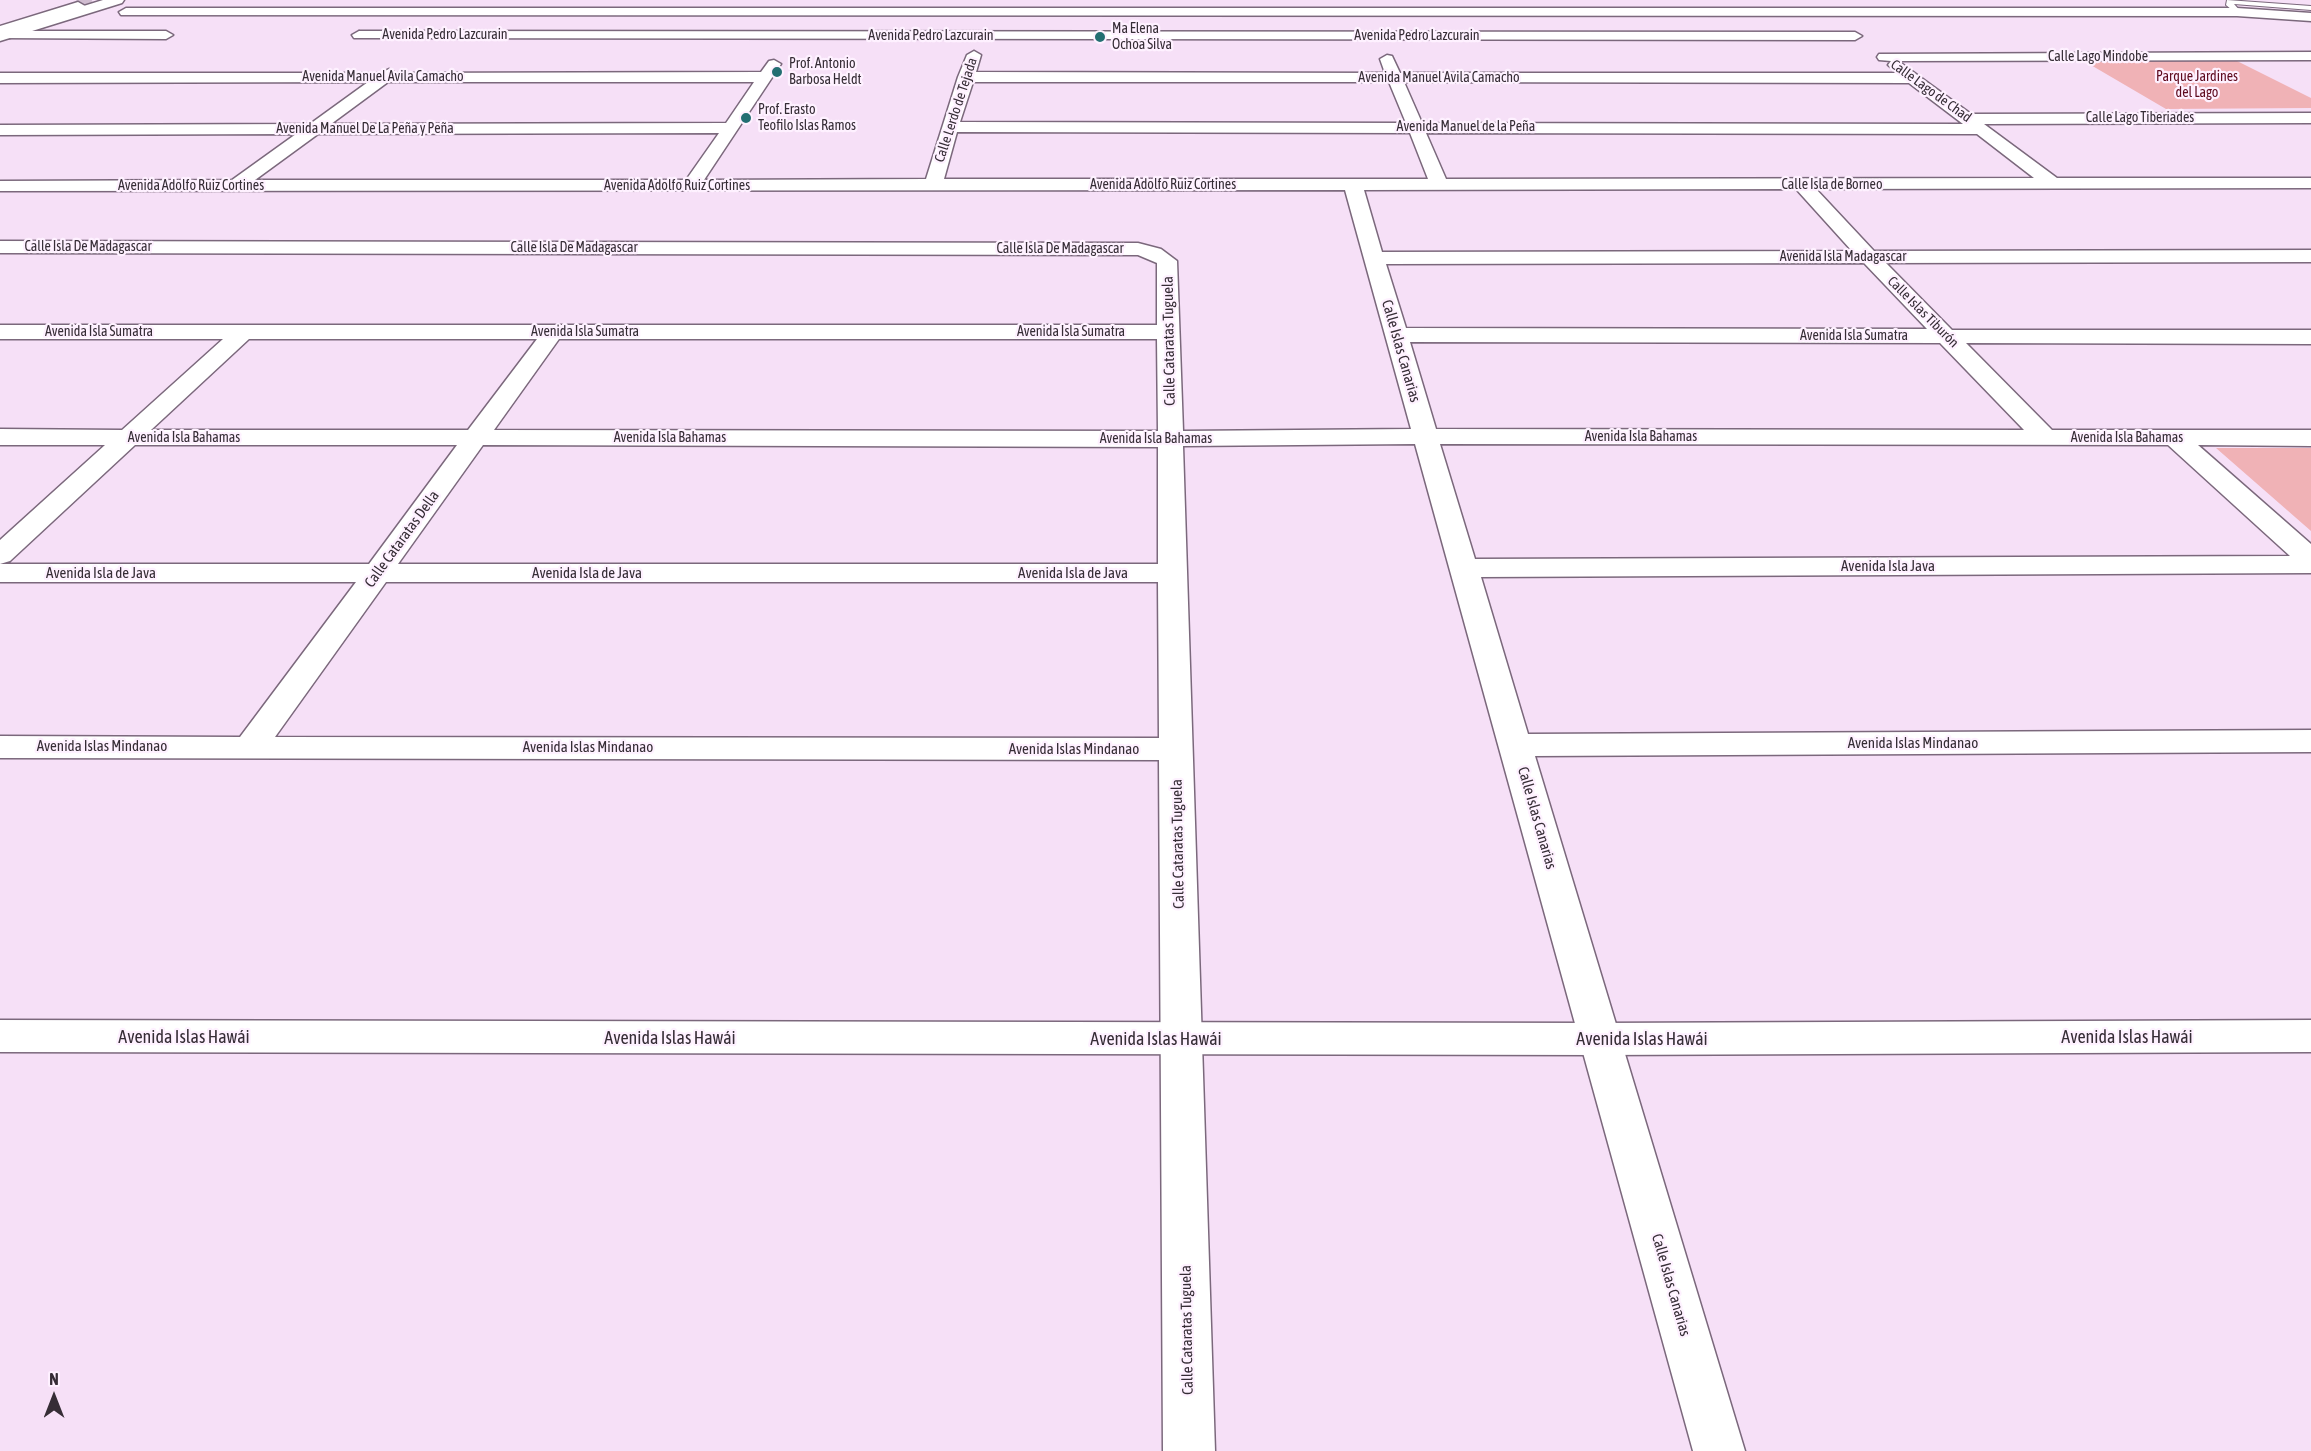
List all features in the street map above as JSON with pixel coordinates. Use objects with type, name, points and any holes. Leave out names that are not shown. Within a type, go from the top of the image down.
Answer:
[{"type":"street","points":[[2,32],[117,0]]},
{"type":"street","points":[[400,35],[452,0]]},
{"type":"street","points":[[731,35],[760,0]]},
{"type":"street","name":"Calle Lago de Chad","points":[[1806,0],[2054,184]]},
{"type":"street","points":[[2135,0],[2159,12]]},
{"type":"street","points":[[2,32],[63,5]]},
{"type":"street","points":[[2,32],[78,6]]},
{"type":"street","points":[[126,12],[750,12],[1095,6],[1329,12],[1435,6],[1823,13],[2237,12],[2311,17]]},
{"type":"street","points":[[1092,35],[1095,6]]},
{"type":"street","points":[[1329,12],[1337,36]]},
{"type":"street","points":[[2,32],[185,35]]},
{"type":"street","name":"Avenida Pedro Lazcurain","points":[[341,35],[1376,36],[1870,47]]},
{"type":"street","points":[[423,49],[442,35]]},
{"type":"street","points":[[691,186],[794,35]]},
{"type":"street","name":"Calle Lerdo de Tejada","points":[[933,185],[980,36]]},
{"type":"street","points":[[1376,36],[1396,78],[1414,127],[1440,185]]},
{"type":"street","name":"Calle Lago Mindobe","points":[[1870,47],[2311,56]]},
{"type":"street","points":[[236,186],[403,63]]},
{"type":"street","name":"Avenida Manuel Avila Camacho","points":[[0,78],[765,77]]},
{"type":"street","name":"Avenida Manuel Avila Camacho","points":[[966,77],[1912,78]]},
{"type":"street","name":"Calle Lago Tiberiades","points":[[1976,124],[2311,118]]},
{"type":"street","name":"Avenida Manuel de la Peña","points":[[950,127],[1976,124]]},
{"type":"street","name":"Avenida Manuel De La Peña y Peña","points":[[0,130],[729,128]]},
{"type":"street","points":[[2282,183],[2311,200]]},
{"type":"street","name":"Calle Isla de Borneo","points":[[1353,185],[2311,183]]},
{"type":"street","name":"Avenida Adolfo Ruiz Cortines","points":[[0,186],[1353,185]]},
{"type":"street","name":"Calle Islas Canarias","points":[[1353,185],[1719,1451]]},
{"type":"street","name":"Calle Islas Tiburón","points":[[1802,185],[2046,438]]},
{"type":"street","name":"Calle Isla De Madagascar","points":[[0,247],[1147,251]]},
{"type":"street","name":"Calle Cataratas Tuguela","points":[[1147,251],[1167,261],[1189,1451]]},
{"type":"street","name":"Avenida Isla Madagascar","points":[[1374,258],[2311,256]]},
{"type":"street","name":"Avenida Isla Sumatra","points":[[0,332],[1169,332]]},
{"type":"street","points":[[0,555],[243,332]]},
{"type":"street","name":"Calle Cataratas Della","points":[[251,746],[553,332]]},
{"type":"street","name":"Avenida Isla Sumatra","points":[[1397,335],[2311,337]]},
{"type":"street","name":"Avenida Isla Bahamas","points":[[0,437],[2311,438]]},
{"type":"street","points":[[2175,438],[2311,559]]},
{"type":"street","name":"Avenida Isla Java","points":[[1464,568],[2311,564]]},
{"type":"street","name":"Avenida Isla de Java","points":[[0,573],[1174,573]]},
{"type":"street","name":"Avenida Islas Mindanao","points":[[1515,745],[2311,741]]},
{"type":"street","name":"Avenida Islas Mindanao","points":[[0,747],[1177,749]]},
{"type":"street","name":"Avenida Islas Hawái","points":[[0,1036],[1600,1040],[2311,1036]]},
{"type":"lane","points":[[2237,12],[2229,3],[2230,1],[2311,8]]},
{"type":"green space","name":"Parque Jardines del Lago","points":[[2084,61],[2237,61],[2311,98],[2311,108],[2166,109]]},
{"type":"green space","points":[[2216,448],[2311,448],[2311,531]]},
{"type":"tunnel","points":[[78,6],[98,0]]},
{"type":"place","name":"Ma Elena Ochoa Silva","points":[[1100,37]]},
{"type":"place","name":"Prof. Antonio Barbosa Heldt","points":[[777,72]]},
{"type":"place","name":"Prof. Erasto Teofilo Islas Ramos","points":[[746,118]]}]
